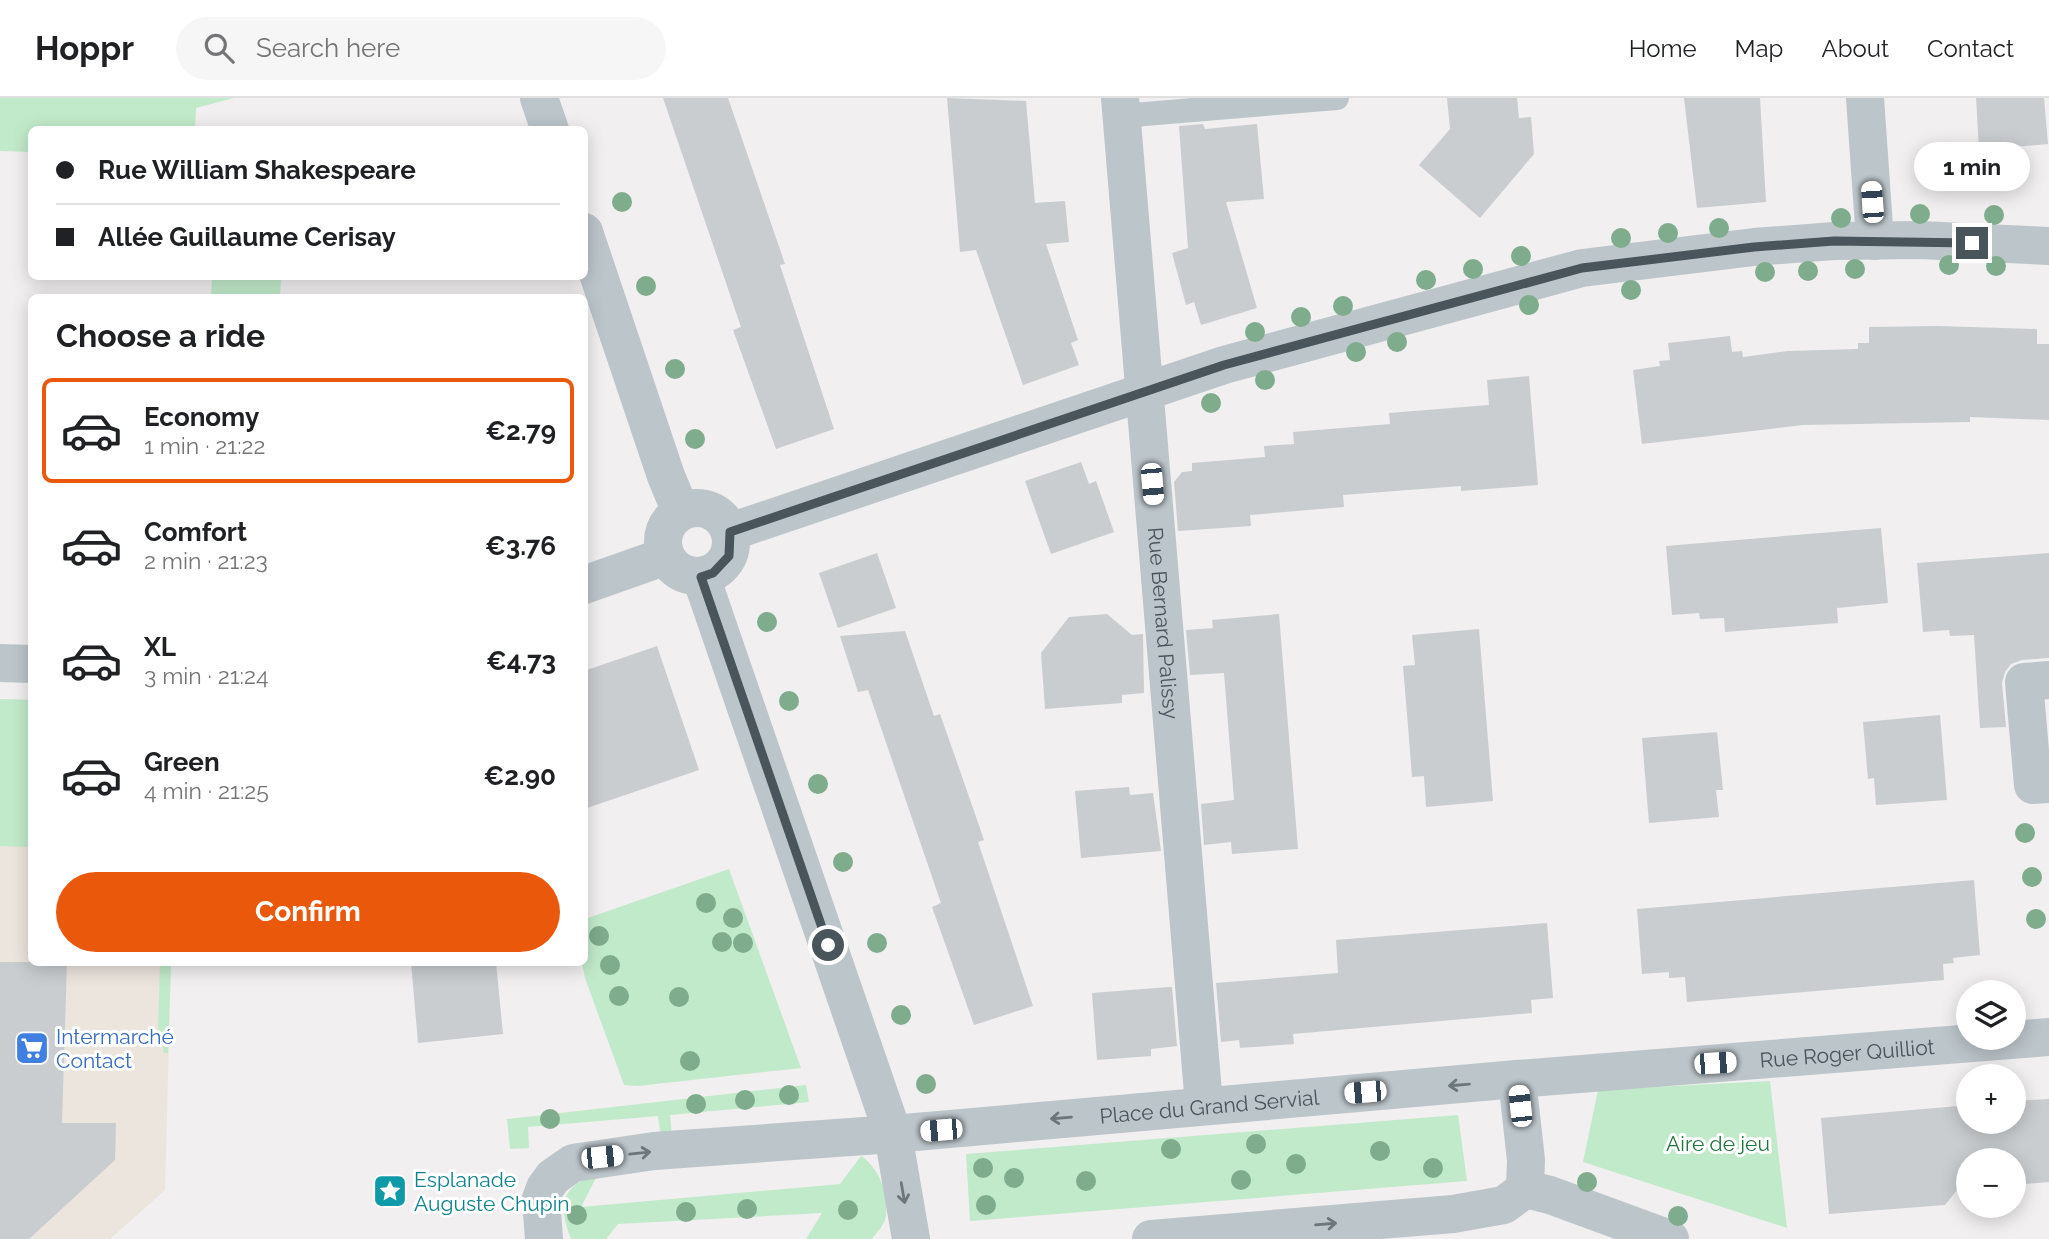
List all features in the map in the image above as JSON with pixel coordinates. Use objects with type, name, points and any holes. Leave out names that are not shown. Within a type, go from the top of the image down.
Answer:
[{"type":"street","points":[[539,98],[549,126]]},
{"type":"street","points":[[1865,98],[1875,241]]},
{"type":"street","name":"Rue Bernard Palissy","points":[[1121,107],[1203,1105]]},
{"type":"street","points":[[730,532],[1224,365],[1582,268],[1754,247],[1875,241],[2049,246]]},
{"type":"street","points":[[588,244],[661,463],[681,512]]},
{"type":"street","points":[[701,508],[710,511],[719,515],[730,532],[729,556],[713,573],[701,577],[675,569],[666,556],[663,545],[665,532],[671,520],[681,512],[701,508]]},
{"type":"street","points":[[588,584],[666,556]]},
{"type":"street","points":[[701,577],[893,1134],[911,1239]]},
{"type":"street","points":[[0,663],[28,664]]},
{"type":"street","points":[[2049,680],[2024,682],[2032,785],[2049,784]]},
{"type":"street","name":"Rue Roger Quilliot","points":[[1517,1079],[2049,1037]]},
{"type":"street","points":[[1517,1079],[1526,1160],[1525,1189]]},
{"type":"street","name":"Place du Grand Servial","points":[[893,1134],[1517,1079]]},
{"type":"street","points":[[544,1239],[541,1199],[545,1188],[553,1177],[573,1163],[654,1152],[893,1134]]},
{"type":"street","points":[[1151,1239],[1210,1237],[1453,1214],[1504,1205],[1525,1189]]},
{"type":"street","points":[[1525,1189],[1550,1195],[1670,1239]]},
{"type":"lane","points":[[1121,107],[1337,98]]},
{"type":"shaded area","points":[[0,699],[28,700],[28,966],[171,966],[165,1190],[110,1239],[0,1239]]},
{"type":"green space","points":[[0,98],[234,98],[196,108],[195,126],[28,126],[28,152],[0,151]]},
{"type":"green space","points":[[212,280],[281,280],[280,294],[211,294]]},
{"type":"green space","points":[[0,699],[28,700],[28,847],[0,846]]},
{"type":"green space","points":[[729,869],[801,1068],[638,1086],[624,1085],[585,978],[583,966],[588,966],[588,918]]},
{"type":"green space","points":[[160,966],[171,966],[168,1053],[164,1053],[158,1026]]},
{"type":"green space","name":"Aire de jeu","points":[[1770,1081],[1787,1228],[1583,1162],[1598,1090]]},
{"type":"green space","points":[[806,1085],[809,1102],[670,1115],[672,1136],[661,1137],[658,1116],[528,1127],[529,1148],[510,1149],[507,1119]]},
{"type":"green space","points":[[1458,1115],[1467,1181],[970,1221],[966,1154]]},
{"type":"green space","points":[[861,1156],[878,1175],[886,1198],[886,1218],[872,1239],[806,1239],[822,1213],[618,1224],[606,1239],[571,1239],[566,1225],[566,1197],[578,1183],[600,1170],[581,1207],[840,1184]]},
{"type":"building","points":[[663,98],[728,98],[785,264],[780,265],[834,429],[776,449],[733,330],[741,327]]},
{"type":"building","points":[[947,98],[1026,101],[1035,203],[1065,201],[1069,242],[1046,244],[1078,340],[1071,343],[1079,365],[1023,385],[976,250],[960,252]]},
{"type":"building","points":[[1447,98],[1517,98],[1519,118],[1531,117],[1534,154],[1480,218],[1419,165],[1450,129]]},
{"type":"building","points":[[1684,98],[1760,98],[1766,202],[1697,208]]},
{"type":"building","points":[[1976,98],[2044,98],[2048,144],[1979,150]]},
{"type":"building","points":[[1203,124],[1205,129],[1257,124],[1264,199],[1226,202],[1257,308],[1201,325],[1194,302],[1186,305],[1172,253],[1188,248],[1179,126]]},
{"type":"building","points":[[1869,327],[2037,329],[2037,344],[2049,344],[2049,420],[1970,417],[1970,422],[1803,425],[1642,444],[1633,370],[1660,366],[1659,361],[1670,360],[1668,343],[1730,336],[1732,352],[1742,351],[1743,357],[1788,351],[1858,349],[1858,343],[1869,343]]},
{"type":"building","points":[[1529,376],[1538,485],[1461,491],[1461,486],[1343,495],[1344,507],[1250,515],[1251,526],[1178,531],[1174,482],[1182,472],[1192,471],[1192,463],[1265,457],[1264,446],[1294,444],[1293,432],[1390,424],[1389,413],[1489,405],[1487,380]]},
{"type":"building","points":[[1081,462],[1089,484],[1096,481],[1114,532],[1051,554],[1025,481]]},
{"type":"building","points":[[1881,528],[1888,603],[1837,608],[1838,623],[1725,632],[1724,618],[1700,619],[1699,613],[1672,615],[1666,546]]},
{"type":"building","points":[[877,553],[896,608],[838,628],[819,573]]},
{"type":"building","points":[[2049,553],[2049,658],[2022,660],[2011,664],[2002,683],[2006,727],[1980,728],[1974,635],[1950,636],[1949,630],[1923,632],[1917,563]]},
{"type":"building","points":[[1107,614],[1132,635],[1143,634],[1144,693],[1122,695],[1122,703],[1045,709],[1041,653],[1069,617]]},
{"type":"building","points":[[1279,614],[1298,849],[1232,854],[1231,842],[1204,845],[1201,804],[1234,800],[1224,673],[1190,675],[1186,630],[1213,628],[1212,620]]},
{"type":"building","points":[[1479,629],[1493,801],[1426,807],[1424,776],[1412,777],[1403,666],[1415,665],[1412,635]]},
{"type":"building","points":[[905,631],[934,716],[940,714],[984,840],[978,842],[1033,1006],[974,1025],[932,907],[941,903],[868,690],[858,692],[840,636]]},
{"type":"building","points":[[657,646],[699,770],[588,808],[588,670]]},
{"type":"building","points":[[1940,715],[1947,800],[1876,805],[1874,778],[1868,779],[1863,722]]},
{"type":"building","points":[[1717,732],[1723,790],[1716,790],[1719,817],[1649,823],[1642,738]]},
{"type":"building","points":[[1129,787],[1130,795],[1153,793],[1161,851],[1081,858],[1075,791]]},
{"type":"building","points":[[1974,880],[1980,955],[1953,958],[1954,963],[1943,964],[1944,980],[1687,1002],[1685,977],[1669,978],[1669,972],[1642,974],[1637,909]]},
{"type":"building","points":[[1547,923],[1553,998],[1531,1000],[1532,1013],[1293,1034],[1294,1044],[1240,1048],[1239,1040],[1221,1042],[1216,983],[1338,973],[1336,940]]},
{"type":"building","name":"Intermarché Contact","points":[[0,962],[28,962],[28,966],[67,966],[62,1123],[116,1123],[115,1160],[29,1239],[0,1239]]},
{"type":"building","points":[[411,966],[496,966],[503,1034],[418,1043]]},
{"type":"building","points":[[1172,987],[1177,1046],[1151,1049],[1151,1056],[1097,1060],[1092,993]]},
{"type":"building","points":[[2049,1099],[2049,1182],[2026,1184],[2026,1148],[1956,1148],[1956,1191],[1945,1205],[1829,1214],[1821,1118],[1956,1106],[1956,1134],[2026,1134],[2026,1100]]},
{"type":"place","name":"Intermarché Contact","points":[[32,1048]]},
{"type":"place","name":"Esplanade Auguste Chupin","points":[[390,1191]]},
{"type":"route","points":[[828,945],[701,577],[713,573],[729,556],[732,544],[730,532],[1224,365],[1582,268],[1754,247],[1834,241],[1920,240],[1972,243]]}]
